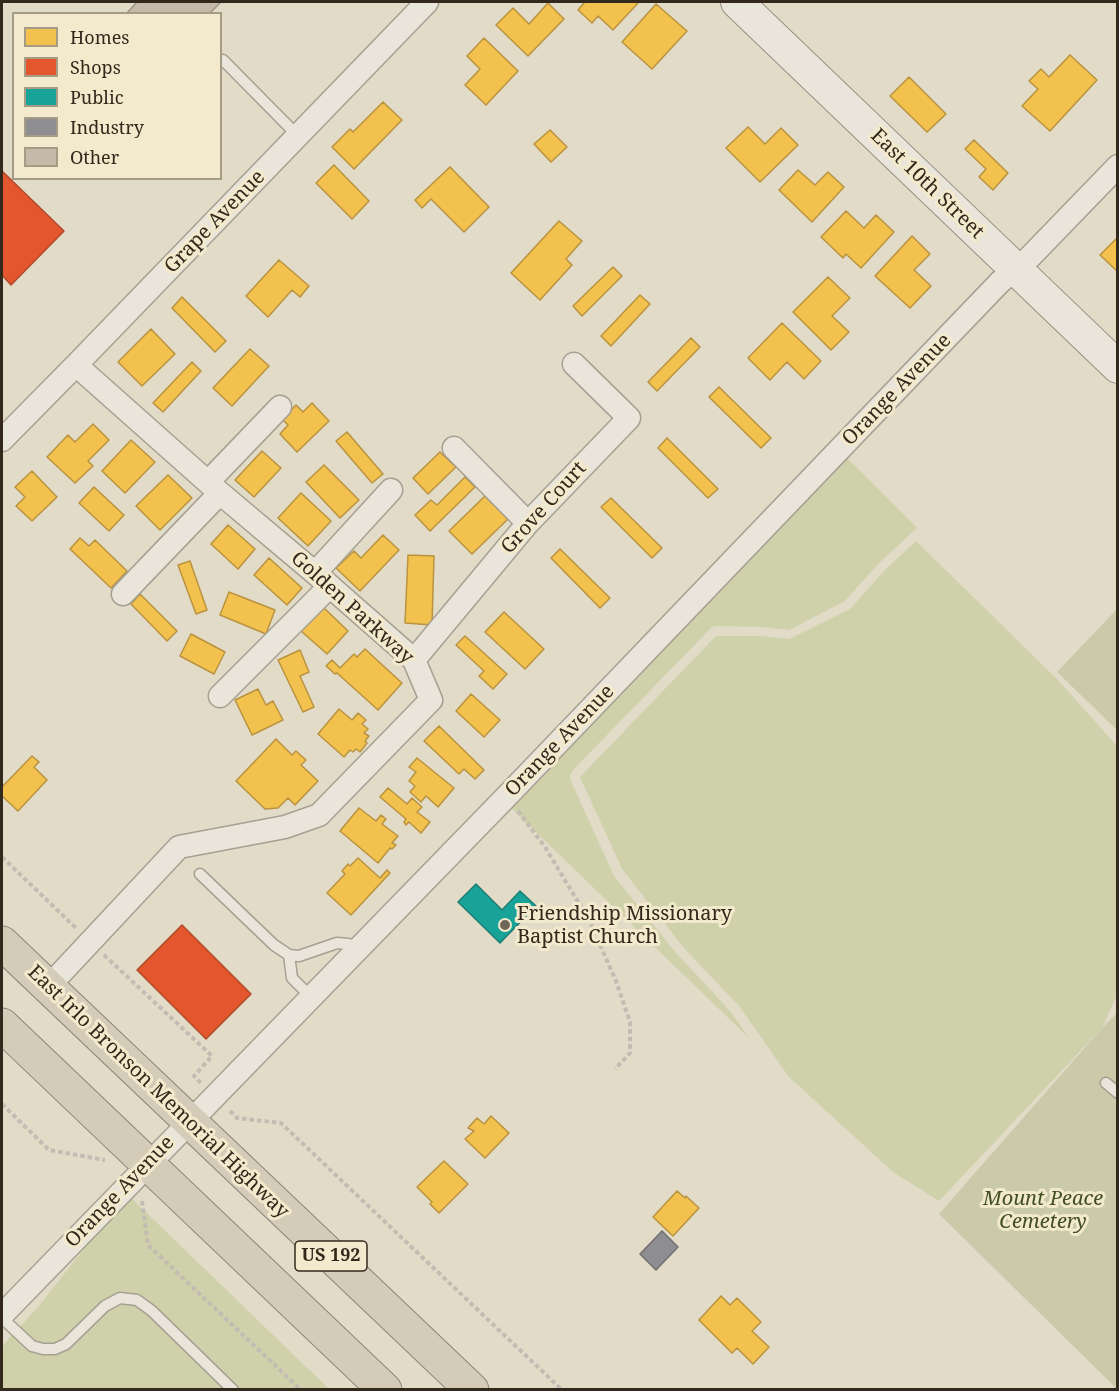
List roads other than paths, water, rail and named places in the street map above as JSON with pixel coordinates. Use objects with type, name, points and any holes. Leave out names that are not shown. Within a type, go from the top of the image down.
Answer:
[{"type":"highway","name":"East Irlo Bronson Memorial Highway","points":[[2,944],[472,1389]]},
{"type":"highway","name":"US 192","points":[[2,1025],[137,1174],[385,1389]]},
{"type":"street","name":"Grape Avenue","points":[[2,440],[427,2]]},
{"type":"street","name":"East 10th Street","points":[[737,2],[1118,367]]},
{"type":"street","name":"Orange Avenue","points":[[2,1316],[137,1174],[507,796],[1000,282],[1016,270],[1118,166]]},
{"type":"street","name":"Grove Court","points":[[414,660],[528,523],[628,418],[573,364]]},
{"type":"street","name":"Golden Parkway","points":[[48,987],[179,847],[285,828],[319,814],[431,700],[414,660],[214,488],[76,365]]},
{"type":"street","points":[[123,594],[280,407]]},
{"type":"street","points":[[454,448],[528,523]]},
{"type":"street","points":[[220,696],[322,579],[392,490]]},
{"type":"lane","points":[[222,61],[298,136]]},
{"type":"lane","points":[[200,874],[274,945],[289,955],[299,956],[337,943],[358,948]]},
{"type":"lane","points":[[289,955],[292,978],[311,997]]},
{"type":"lane","points":[[1106,1083],[1118,1093]]},
{"type":"lane","points":[[2,1316],[32,1346],[55,1349],[66,1344],[105,1306],[120,1298],[136,1300],[152,1311],[233,1389]]},
{"type":"place","name":"Friendship Missionary Baptist Church","points":[[505,925]]},
{"type":"park label","name":"Mount Peace Cemetery","points":[[1043,1210]]}]
